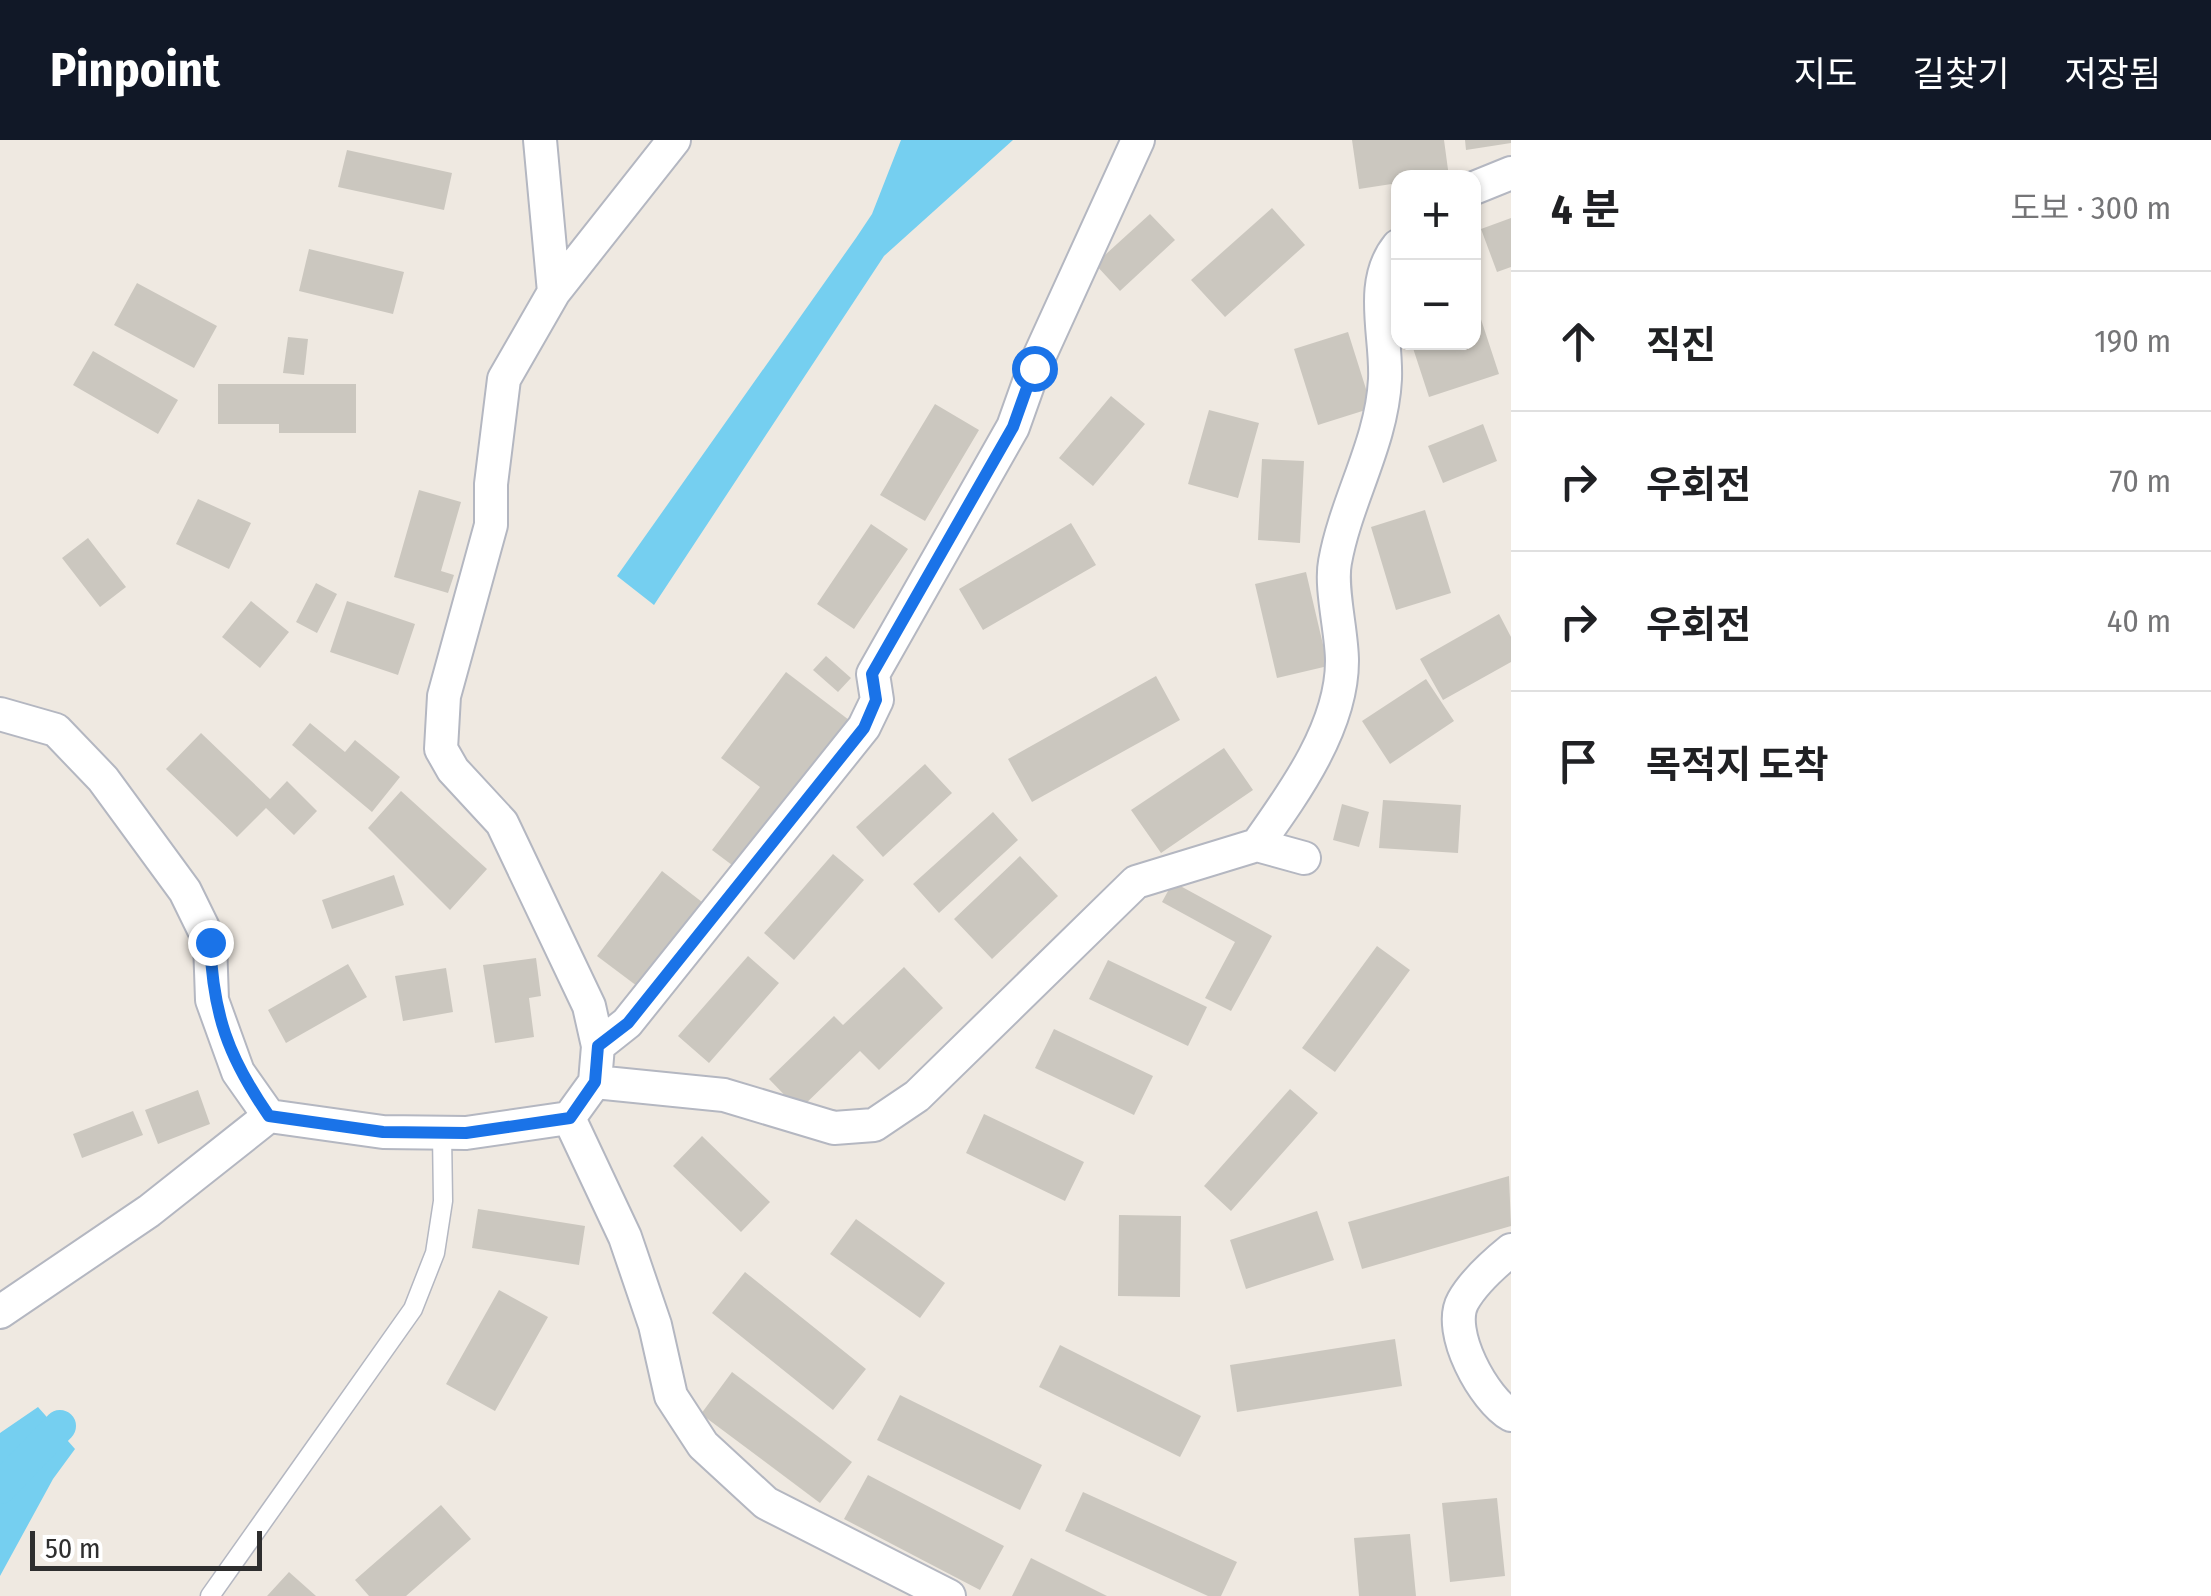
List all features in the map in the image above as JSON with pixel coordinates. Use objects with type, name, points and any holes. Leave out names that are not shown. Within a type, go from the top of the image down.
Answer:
[{"type":"street","points":[[540,140],[554,292]]},
{"type":"street","points":[[0,1312],[149,1211],[269,1116],[383,1132],[442,1133],[570,1118],[595,1082],[598,1046],[589,1006],[534,881],[502,823],[453,770],[440,748],[444,696],[490,526],[490,484],[504,380],[554,292],[674,140]]},
{"type":"street","points":[[598,1046],[628,1023],[864,728],[876,700],[872,674],[1013,427],[1064,298],[1138,140]]},
{"type":"street","points":[[1481,185],[1511,173]]},
{"type":"street","points":[[1258,845],[1309,762],[1332,715],[1342,675],[1334,566],[1374,436],[1385,381],[1380,291],[1391,255]]},
{"type":"street","points":[[0,714],[56,730],[103,779],[185,891],[210,942],[212,1000],[238,1072],[269,1116]]},
{"type":"street","points":[[595,1082],[724,1095],[834,1128],[874,1125],[917,1096],[1136,882],[1258,845],[1304,858]]},
{"type":"street","points":[[570,1118],[626,1237],[655,1326],[671,1396],[703,1445],[766,1503],[949,1596]]},
{"type":"street","points":[[1511,1250],[1462,1302],[1458,1321],[1480,1387],[1511,1415]]},
{"type":"lane","points":[[210,1596],[413,1308],[435,1254],[443,1201],[442,1133]]},
{"type":"water","points":[[901,140],[1013,140],[884,256],[654,605],[617,576],[872,214]]},
{"type":"water","points":[[38,1407],[75,1449],[53,1479],[0,1576],[0,1433]]},
{"type":"building","points":[[1352,140],[1444,140],[1448,170],[1391,170],[1391,184],[1359,189]]},
{"type":"building","points":[[1465,140],[1511,140],[1511,143],[1466,150]]},
{"type":"building","points":[[347,150],[452,173],[444,210],[338,187]]},
{"type":"building","points":[[1272,208],[1305,245],[1225,317],[1191,280]]},
{"type":"building","points":[[1150,214],[1175,240],[1120,291],[1095,264]]},
{"type":"building","points":[[1511,218],[1511,267],[1497,272],[1481,229]]},
{"type":"building","points":[[309,249],[404,272],[393,314],[299,291]]},
{"type":"building","points":[[137,283],[217,326],[194,368],[114,325]]},
{"type":"building","points":[[1481,319],[1499,374],[1429,397],[1414,350],[1481,350]]},
{"type":"building","points":[[1348,332],[1372,408],[1318,425],[1294,349]]},
{"type":"building","points":[[288,337],[308,339],[304,375],[283,373]]},
{"type":"building","points":[[93,351],[178,400],[158,434],[73,385]]},
{"type":"building","points":[[218,384],[356,384],[356,433],[279,433],[279,424],[218,424]]},
{"type":"building","points":[[1111,396],[1145,424],[1093,486],[1059,458]]},
{"type":"building","points":[[935,404],[979,430],[925,521],[880,495]]},
{"type":"building","points":[[1209,410],[1259,423],[1238,498],[1188,484]]},
{"type":"building","points":[[1483,424],[1497,461],[1443,483],[1428,446]]},
{"type":"building","points":[[1262,459],[1304,461],[1300,543],[1258,540]]},
{"type":"building","points":[[419,490],[461,502],[441,571],[454,575],[448,593],[394,577]]},
{"type":"building","points":[[198,499],[251,523],[229,569],[176,544]]},
{"type":"building","points":[[1425,510],[1451,593],[1396,610],[1371,527]]},
{"type":"building","points":[[1071,523],[1096,565],[983,630],[959,589]]},
{"type":"building","points":[[871,524],[908,549],[854,629],[817,604]]},
{"type":"building","points":[[88,538],[126,587],[100,607],[62,558]]},
{"type":"building","points":[[1306,572],[1328,666],[1277,678],[1255,584]]},
{"type":"building","points":[[316,583],[337,594],[317,633],[296,622]]},
{"type":"building","points":[[251,601],[289,632],[260,668],[222,637]]},
{"type":"building","points":[[347,601],[415,624],[398,675],[330,652]]},
{"type":"building","points":[[1499,614],[1511,637],[1511,662],[1443,700],[1420,659]]},
{"type":"building","points":[[826,656],[851,678],[838,692],[813,670]]},
{"type":"building","points":[[786,672],[849,720],[736,868],[712,850],[760,787],[721,758]]},
{"type":"building","points":[[1156,676],[1180,720],[1032,802],[1008,759]]},
{"type":"building","points":[[1426,679],[1454,721],[1390,764],[1362,721]]},
{"type":"building","points":[[310,723],[345,752],[355,740],[400,777],[372,812],[292,745]]},
{"type":"building","points":[[201,733],[270,799],[287,781],[317,811],[294,835],[266,808],[237,837],[166,769]]},
{"type":"building","points":[[1224,748],[1253,790],[1161,853],[1131,810]]},
{"type":"building","points":[[925,764],[952,793],[883,857],[856,827]]},
{"type":"building","points":[[401,791],[487,869],[450,910],[368,828]]},
{"type":"building","points":[[1383,800],[1461,805],[1458,853],[1379,848]]},
{"type":"building","points":[[1342,804],[1369,812],[1359,847],[1333,840]]},
{"type":"building","points":[[993,812],[1018,840],[939,913],[913,884]]},
{"type":"building","points":[[833,854],[864,880],[794,960],[764,933]]},
{"type":"building","points":[[1020,856],[1058,896],[992,959],[954,919]]},
{"type":"building","points":[[662,871],[702,902],[637,986],[597,956]]},
{"type":"building","points":[[394,875],[404,905],[332,929],[322,900]]},
{"type":"building","points":[[1173,882],[1272,936],[1231,1011],[1205,998],[1235,942],[1162,902]]},
{"type":"building","points":[[1377,946],[1410,970],[1335,1072],[1302,1048]]},
{"type":"building","points":[[748,956],[779,983],[709,1063],[678,1036]]},
{"type":"building","points":[[536,958],[541,996],[529,998],[534,1037],[495,1043],[483,965]]},
{"type":"building","points":[[1108,960],[1207,1007],[1188,1046],[1089,999]]},
{"type":"building","points":[[348,964],[367,997],[286,1043],[268,1010]]},
{"type":"building","points":[[904,967],[943,1008],[879,1070],[860,1051],[799,1110],[769,1079],[834,1016],[843,1025]]},
{"type":"building","points":[[446,968],[453,1012],[403,1021],[395,976]]},
{"type":"building","points":[[1054,1029],[1153,1076],[1134,1115],[1035,1068]]},
{"type":"building","points":[[1290,1089],[1318,1113],[1231,1211],[1204,1186]]},
{"type":"building","points":[[198,1090],[210,1124],[158,1144],[145,1110]]},
{"type":"building","points":[[133,1111],[143,1135],[82,1158],[73,1134]]},
{"type":"building","points":[[984,1114],[1084,1162],[1065,1201],[966,1153]]},
{"type":"building","points":[[702,1136],[770,1202],[741,1232],[673,1166]]},
{"type":"building","points":[[1509,1176],[1511,1226],[1362,1269],[1348,1222]]},
{"type":"building","points":[[478,1209],[585,1226],[579,1265],[472,1248]]},
{"type":"building","points":[[1317,1211],[1334,1260],[1246,1289],[1230,1240]]},
{"type":"building","points":[[1119,1215],[1181,1216],[1180,1297],[1118,1296]]},
{"type":"building","points":[[856,1219],[945,1283],[920,1318],[830,1254]]},
{"type":"building","points":[[745,1272],[866,1369],[833,1410],[712,1313]]},
{"type":"building","points":[[499,1290],[548,1317],[495,1411],[446,1384]]},
{"type":"building","points":[[1395,1339],[1402,1386],[1237,1412],[1230,1365]]},
{"type":"building","points":[[1060,1345],[1201,1416],[1180,1457],[1039,1387]]},
{"type":"building","points":[[732,1372],[852,1462],[820,1503],[701,1414]]},
{"type":"building","points":[[900,1395],[1042,1465],[1020,1510],[877,1440]]},
{"type":"building","points":[[868,1475],[1004,1546],[980,1590],[844,1519]]},
{"type":"building","points":[[1083,1492],[1237,1562],[1221,1596],[1208,1596],[1065,1531]]},
{"type":"building","points":[[1497,1498],[1505,1576],[1450,1582],[1442,1503]]},
{"type":"building","points":[[441,1505],[471,1539],[406,1596],[369,1596],[355,1580]]},
{"type":"building","points":[[1410,1534],[1416,1596],[1359,1596],[1354,1538]]},
{"type":"building","points":[[1031,1558],[1107,1596],[1012,1596]]},
{"type":"building","points":[[289,1572],[316,1596],[267,1596]]},
{"type":"waterway","points":[[0,1488],[60,1426]]},
{"type":"route","points":[[210,942],[212,1000],[238,1072],[269,1116],[383,1132],[466,1133],[570,1118],[595,1082],[598,1046],[628,1023],[864,728],[876,700],[872,674],[1013,427],[1034,368]]}]
